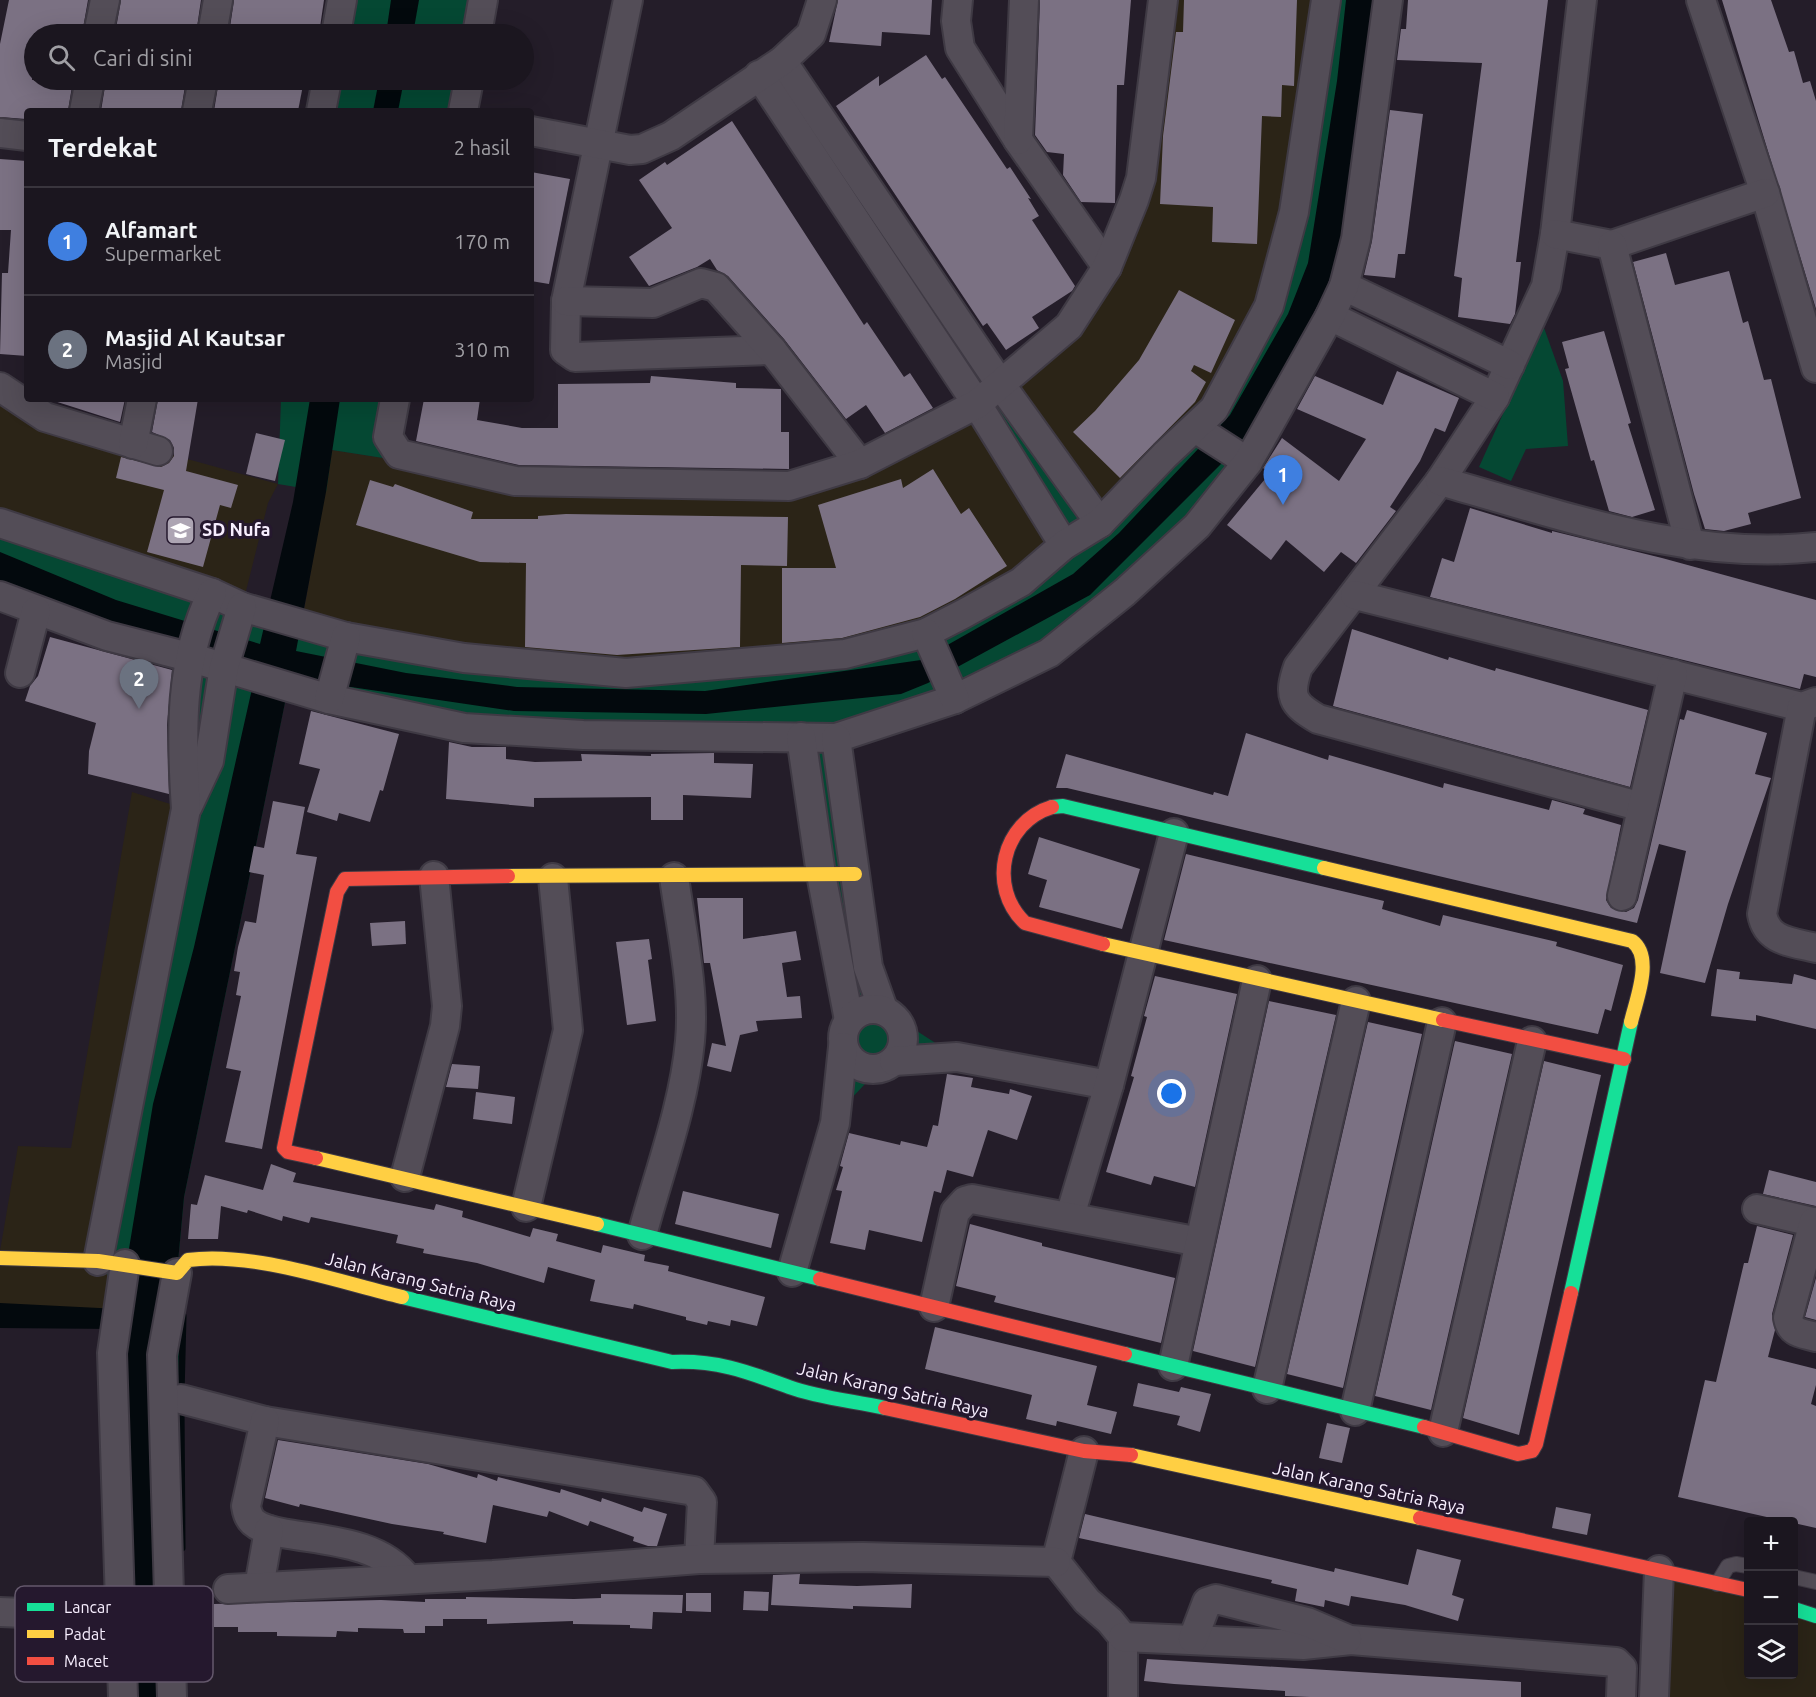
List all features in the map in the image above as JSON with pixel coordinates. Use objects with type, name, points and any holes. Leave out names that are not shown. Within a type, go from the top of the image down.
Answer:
[{"type":"street","points":[[100,24],[105,0]]},
{"type":"street","points":[[214,24],[218,0]]},
{"type":"street","points":[[338,24],[342,0]]},
{"type":"street","points":[[479,24],[483,0]]},
{"type":"street","points":[[628,0],[566,301],[563,342],[568,354],[575,357],[772,351]]},
{"type":"street","points":[[534,132],[630,150],[642,149],[671,136],[771,68],[811,34],[822,0]]},
{"type":"street","points":[[958,0],[956,34],[960,48],[1018,140],[1107,267]]},
{"type":"street","points":[[1018,140],[1024,0]]},
{"type":"street","points":[[394,402],[387,437],[399,454],[516,481],[789,486],[860,464],[977,404],[1069,326],[1107,267],[1141,178],[1162,0]]},
{"type":"street","points":[[0,523],[239,615],[302,622],[346,638],[464,658],[626,673],[845,654],[930,640],[1021,582],[1064,545],[1100,523],[1214,409],[1269,306],[1294,212],[1326,0]]},
{"type":"street","points":[[0,596],[107,636],[226,661],[251,676],[288,687],[332,693],[464,728],[583,735],[836,738],[950,689],[1048,653],[1125,592],[1197,526],[1248,462],[1330,316],[1344,286],[1358,227],[1388,0]]},
{"type":"street","points":[[1582,0],[1555,234],[1546,286],[1495,396],[1440,481],[1298,667],[1292,692],[1299,708],[1318,719],[1642,807]]},
{"type":"street","points":[[1701,0],[1765,193],[1816,368]]},
{"type":"street","points":[[771,68],[912,252],[1001,385],[1100,523]]},
{"type":"street","points":[[771,68],[887,267],[977,404],[1064,545]]},
{"type":"street","points":[[85,108],[88,90]]},
{"type":"street","points":[[198,108],[201,90]]},
{"type":"street","points":[[322,108],[325,90]]},
{"type":"street","points":[[464,108],[467,90]]},
{"type":"street","points":[[0,133],[24,136]]},
{"type":"street","points":[[1555,234],[1612,245],[1765,193]]},
{"type":"street","points":[[1612,245],[1690,545]]},
{"type":"street","points":[[887,267],[912,252]]},
{"type":"street","points":[[566,301],[653,303],[706,283],[716,287],[772,351],[860,464]]},
{"type":"street","points":[[1344,286],[1510,365]]},
{"type":"street","points":[[1330,316],[1495,396]]},
{"type":"street","points":[[0,387],[24,399]]},
{"type":"street","points":[[29,402],[45,417],[77,429],[146,448],[142,402]]},
{"type":"street","points":[[1194,428],[1248,462]]},
{"type":"street","points":[[1440,481],[1619,531],[1690,545],[1771,551],[1816,547]]},
{"type":"street","points":[[1355,595],[1672,674],[1809,704],[1762,914],[1764,927],[1770,935],[1816,948]]},
{"type":"street","points":[[120,1586],[112,1353],[112,1263],[186,809],[183,754],[190,652],[207,603]]},
{"type":"street","points":[[20,673],[36,611]]},
{"type":"street","points":[[186,809],[209,761],[226,661],[239,615]]},
{"type":"street","points":[[332,693],[346,638]]},
{"type":"street","points":[[930,640],[950,689]]},
{"type":"street","points":[[1622,896],[1672,674]]},
{"type":"street","points":[[801,737],[851,1060],[865,1068],[957,1057],[1109,1085]]},
{"type":"street","points":[[835,1123],[849,1101],[903,1048],[903,1032],[890,1014],[868,967],[836,738]]},
{"type":"street","points":[[855,874],[553,878],[434,876],[345,879],[339,885],[283,1143],[288,1152],[405,1177],[642,1235],[1443,1432],[1518,1454],[1532,1450],[1536,1444],[1624,1059],[1643,962],[1642,950],[1632,941],[1056,806],[1031,815],[1005,851],[1009,896],[1018,918],[1025,923],[1142,954],[1442,1022],[1624,1059]]},
{"type":"street","points":[[1070,1216],[1109,1085],[1174,833]]},
{"type":"street","points":[[405,1177],[445,1026],[447,1006],[434,876]]},
{"type":"street","points":[[642,1235],[686,1074],[690,1040],[691,1013],[674,877]]},
{"type":"street","points":[[526,1207],[568,1030],[553,878]]},
{"type":"street","points":[[1173,1366],[1257,980]]},
{"type":"street","points":[[1268,1389],[1356,1001]]},
{"type":"street","points":[[792,1272],[835,1123],[846,1033],[864,1009],[890,1014],[957,1057]]},
{"type":"street","points":[[1355,1411],[1442,1022]]},
{"type":"street","points":[[1443,1432],[1532,1041]]},
{"type":"street","points":[[934,1307],[955,1212],[965,1201],[972,1199],[1200,1242]]},
{"type":"street","points":[[1757,1209],[1815,1222],[1788,1318],[1790,1327],[1795,1332],[1816,1337]]},
{"type":"street","name":"Jalan Karang Satria Raya","points":[[177,1273],[189,1260],[208,1257],[244,1259],[672,1362],[699,1360],[775,1379],[790,1387],[1084,1451],[1125,1454],[1262,1482],[1744,1589]]},
{"type":"street","points":[[0,1258],[112,1263],[177,1273],[162,1355],[169,1586]]},
{"type":"street","points":[[181,1399],[265,1420],[694,1491],[702,1502],[699,1559]]},
{"type":"street","points":[[265,1420],[246,1506],[248,1515],[254,1523],[269,1530],[358,1547],[392,1563],[407,1578]]},
{"type":"street","points":[[1056,1562],[1084,1451]]},
{"type":"street","points":[[259,1587],[269,1530]]},
{"type":"street","points":[[228,1589],[493,1575],[699,1559],[863,1557],[1056,1562]]},
{"type":"street","points":[[1056,1562],[1087,1601],[1110,1621],[1123,1637],[1122,1697]]},
{"type":"street","points":[[1654,1697],[1659,1570]]},
{"type":"street","points":[[1192,1639],[1207,1602],[1216,1599],[1307,1622],[1351,1640]]},
{"type":"street","points":[[1798,1610],[1816,1616]]},
{"type":"street","points":[[0,1612],[15,1613]]},
{"type":"street","points":[[1123,1637],[1303,1645],[1351,1640],[1616,1662],[1622,1665],[1621,1697]]},
{"type":"street","points":[[123,1682],[123,1697]]},
{"type":"street","points":[[172,1682],[172,1697]]},
{"type":"lane","points":[[1718,1584],[1728,1566],[1744,1565]]},
{"type":"lane","points":[[1798,1578],[1816,1582]]},
{"type":"shaded area","points":[[391,0],[419,0],[415,24],[387,24]]},
{"type":"shaded area","points":[[1163,0],[1326,0],[1294,212],[1234,368],[1100,523],[1001,385],[1069,326],[1141,178]]},
{"type":"shaded area","points":[[1346,0],[1377,0],[1346,237],[1330,291],[1253,427],[1221,464],[1090,595],[928,683],[901,694],[706,714],[514,711],[290,678],[184,1197],[177,1273],[173,1586],[121,1586],[115,1329],[0,1328],[0,1303],[119,1309],[153,1104],[194,947],[256,671],[177,647],[0,583],[0,552],[116,600],[260,644],[293,502],[310,402],[340,402],[326,492],[296,651],[406,673],[517,687],[705,691],[921,660],[1073,574],[1119,533],[1230,415],[1288,314],[1308,263],[1337,81]]},
{"type":"shaded area","points":[[377,90],[402,90],[399,108],[374,108]]},
{"type":"shaded area","points":[[0,387],[24,397],[24,402],[35,402],[133,444],[278,484],[268,503],[242,607],[0,523]]},
{"type":"shaded area","points":[[977,404],[1064,545],[926,633],[626,673],[302,622],[332,450],[383,458],[395,450],[515,481],[789,486]]},
{"type":"shaded area","points":[[132,792],[186,809],[118,1318],[0,1328],[0,1251],[18,1146],[71,1148]]},
{"type":"shaded area","points":[[1659,1570],[1744,1589],[1744,1679],[1798,1679],[1798,1610],[1816,1616],[1816,1697],[1654,1697]]},
{"type":"shaded area","points":[[123,1682],[172,1682],[172,1697],[123,1697]]},
{"type":"green space","points":[[342,0],[483,0],[479,24],[338,24]]},
{"type":"green space","points":[[1326,0],[1388,0],[1256,449],[1049,653],[836,738],[883,1009],[957,1057],[894,1061],[880,1068],[849,1101],[843,1033],[849,1020],[801,737],[583,735],[288,687],[184,1197],[177,1273],[183,1307],[180,1352],[181,1586],[162,1355],[98,1261],[164,926],[189,657],[0,596],[0,523],[242,607],[626,673],[926,633],[1064,544],[759,75],[782,61],[1100,523],[1165,455],[1269,306]]},
{"type":"green space","points":[[325,90],[467,90],[464,108],[322,108]]},
{"type":"green space","points":[[1543,325],[1563,381],[1568,446],[1526,449],[1511,481],[1479,467]]},
{"type":"green space","points":[[281,402],[395,402],[395,450],[383,458],[332,450],[326,492],[278,484]]},
{"type":"building","points":[[9,0],[88,0],[84,24],[24,24],[24,90],[71,90],[68,108],[24,108],[24,119],[0,117],[0,44]]},
{"type":"building","points":[[121,0],[201,0],[197,24],[117,24]]},
{"type":"building","points":[[234,0],[324,0],[320,24],[230,24]]},
{"type":"building","points":[[838,0],[932,0],[930,35],[882,32],[881,46],[829,42]]},
{"type":"building","points":[[1040,0],[1131,0],[1124,85],[1117,85],[1115,203],[1081,202],[1063,175],[1064,154],[1047,152],[1035,135]]},
{"type":"building","points":[[1184,0],[1297,0],[1294,86],[1282,85],[1281,117],[1262,116],[1257,244],[1212,242],[1213,207],[1160,204],[1163,136],[1176,32],[1183,32]]},
{"type":"building","points":[[1408,0],[1548,0],[1516,262],[1521,262],[1518,289],[1515,314],[1510,324],[1458,317],[1462,278],[1454,276],[1482,63],[1397,60],[1401,29],[1406,29]]},
{"type":"building","points":[[1722,0],[1771,0],[1789,52],[1794,51],[1803,83],[1810,81],[1816,101],[1816,309]]},
{"type":"building","points":[[926,55],[942,79],[945,77],[1007,169],[1010,167],[1031,199],[1028,198],[1039,216],[1032,220],[1075,286],[1072,291],[1032,317],[1039,328],[1006,350],[987,323],[983,326],[836,106],[879,76],[879,86]]},
{"type":"building","points":[[104,90],[184,90],[181,108],[101,108]]},
{"type":"building","points":[[217,90],[302,90],[299,108],[214,108]]},
{"type":"building","points":[[1390,110],[1423,114],[1405,254],[1398,254],[1395,278],[1364,275],[1372,241]]},
{"type":"building","points":[[732,121],[864,325],[867,322],[904,377],[910,373],[933,408],[885,433],[866,405],[846,419],[784,339],[728,276],[717,270],[710,259],[697,267],[649,286],[629,257],[672,228],[639,180],[665,162],[667,165]]},
{"type":"building","points":[[0,159],[24,161],[24,356],[0,354],[2,273],[8,273],[11,230],[0,230]]},
{"type":"building","points":[[534,173],[570,179],[549,284],[534,282]]},
{"type":"building","points":[[1666,253],[1675,285],[1729,271],[1743,323],[1748,321],[1764,380],[1771,379],[1801,498],[1748,513],[1751,524],[1724,531],[1705,529],[1694,494],[1633,262]]},
{"type":"building","points":[[1179,290],[1235,320],[1211,373],[1194,365],[1191,371],[1206,382],[1195,402],[1120,478],[1073,432],[1095,411],[1139,360]]},
{"type":"building","points":[[1604,331],[1631,423],[1628,424],[1655,510],[1632,517],[1609,511],[1594,460],[1591,461],[1565,369],[1569,368],[1562,342]]},
{"type":"building","points":[[1397,371],[1459,398],[1445,432],[1435,428],[1420,461],[1390,507],[1396,511],[1356,563],[1341,552],[1324,572],[1286,540],[1271,560],[1227,525],[1270,473],[1263,468],[1282,438],[1339,481],[1366,439],[1297,409],[1315,376],[1383,405]]},
{"type":"building","points":[[651,376],[736,383],[736,388],[781,389],[781,432],[789,432],[789,469],[519,465],[416,441],[423,402],[480,402],[477,420],[522,428],[558,428],[558,384],[650,383]]},
{"type":"building","points":[[57,402],[124,402],[120,422]]},
{"type":"building","points":[[157,402],[198,402],[186,471],[238,485],[231,508],[220,505],[203,567],[147,552],[164,490],[116,478],[121,457],[161,467],[169,463],[174,456],[174,448],[170,440],[152,432]]},
{"type":"building","points":[[256,433],[285,440],[275,481],[246,474]]},
{"type":"building","points":[[933,469],[961,514],[969,508],[1007,566],[955,599],[920,617],[842,638],[782,643],[782,568],[836,568],[818,505],[901,479],[903,488]]},
{"type":"building","points":[[370,480],[393,487],[395,484],[473,512],[471,519],[538,519],[538,516],[566,514],[788,517],[787,566],[741,565],[740,647],[617,655],[525,647],[526,563],[480,562],[356,525]]},
{"type":"building","points":[[1470,508],[1552,533],[1552,531],[1662,558],[1816,600],[1816,677],[1804,674],[1800,689],[1430,597],[1442,558],[1454,562]]},
{"type":"building","points":[[1352,629],[1448,660],[1449,657],[1495,671],[1496,668],[1648,710],[1630,787],[1333,706]]},
{"type":"building","points":[[50,637],[172,670],[167,725],[169,794],[88,774],[89,751],[96,723],[25,701],[30,686],[38,676]]},
{"type":"building","points":[[1687,710],[1767,733],[1755,774],[1771,778],[1728,904],[1705,983],[1660,973],[1686,851],[1659,844],[1637,923],[1067,788],[1056,788],[1066,754],[1213,795],[1214,792],[1228,796],[1246,733],[1328,760],[1329,755],[1443,788],[1444,783],[1549,810],[1552,800],[1585,809],[1583,814],[1621,825],[1606,900],[1611,908],[1626,912],[1634,908],[1638,900],[1680,719],[1684,720]]},
{"type":"building","points":[[311,711],[399,734],[383,791],[380,790],[370,822],[339,813],[337,821],[307,812],[320,769],[299,764]]},
{"type":"building","points":[[449,742],[472,747],[506,747],[506,759],[535,762],[582,761],[581,754],[651,756],[651,754],[714,753],[714,763],[753,764],[751,798],[683,795],[683,820],[651,820],[651,797],[534,798],[534,807],[446,799]]},
{"type":"building","points":[[273,801],[305,807],[296,854],[317,857],[262,1149],[225,1142],[241,1071],[226,1068],[241,996],[236,995],[240,972],[234,971],[238,947],[245,921],[256,923],[264,875],[249,872],[254,846],[264,848]]},
{"type":"building","points":[[1039,837],[1140,869],[1122,929],[1039,907],[1047,880],[1028,874]]},
{"type":"building","points":[[1186,854],[1384,901],[1382,909],[1440,926],[1443,915],[1557,942],[1556,946],[1623,965],[1611,1011],[1605,1009],[1598,1034],[1164,940]]},
{"type":"building","points":[[697,898],[743,898],[743,939],[796,931],[801,960],[782,963],[787,997],[800,996],[802,1018],[756,1021],[758,1031],[740,1035],[731,1072],[707,1066],[712,1043],[726,1046],[710,963],[704,963]]},
{"type":"building","points":[[405,921],[406,944],[372,946],[370,923]]},
{"type":"building","points":[[649,939],[652,959],[648,960],[656,1021],[627,1025],[616,942]]},
{"type":"building","points":[[1717,969],[1740,972],[1739,979],[1792,984],[1794,974],[1816,980],[1816,1029],[1756,1015],[1756,1021],[1711,1016]]},
{"type":"building","points":[[1155,976],[1237,994],[1195,1187],[1154,1176],[1151,1185],[1106,1172],[1134,1077],[1131,1076]]},
{"type":"building","points":[[1269,1001],[1336,1015],[1255,1367],[1193,1351]]},
{"type":"building","points":[[1368,1022],[1422,1034],[1343,1388],[1287,1374]]},
{"type":"building","points":[[1455,1041],[1512,1054],[1431,1410],[1375,1396]]},
{"type":"building","points":[[1544,1061],[1601,1075],[1519,1435],[1463,1418]]},
{"type":"building","points":[[452,1064],[480,1066],[478,1089],[446,1087]]},
{"type":"building","points":[[947,1074],[973,1078],[971,1087],[1009,1094],[1010,1089],[1032,1096],[1017,1140],[988,1130],[973,1177],[947,1170],[941,1193],[934,1191],[922,1242],[869,1230],[865,1250],[830,1243],[842,1191],[836,1190],[843,1167],[840,1166],[849,1133],[900,1145],[901,1141],[927,1147],[933,1125],[938,1126]]},
{"type":"building","points":[[476,1092],[515,1097],[512,1124],[473,1119]]},
{"type":"building","points":[[271,1164],[296,1173],[293,1182],[434,1210],[436,1204],[463,1211],[462,1217],[530,1237],[533,1228],[558,1234],[556,1241],[601,1253],[603,1245],[645,1255],[644,1261],[669,1266],[668,1271],[765,1297],[757,1326],[731,1320],[730,1326],[708,1321],[707,1325],[686,1320],[686,1317],[634,1304],[633,1309],[590,1301],[595,1280],[548,1267],[544,1283],[477,1263],[423,1253],[424,1249],[396,1243],[398,1235],[311,1217],[309,1223],[283,1216],[282,1221],[248,1210],[247,1213],[221,1206],[218,1239],[188,1239],[191,1204],[197,1205],[205,1175],[263,1190]]},
{"type":"building","points":[[1769,1170],[1816,1182],[1816,1206],[1763,1194]]},
{"type":"building","points":[[683,1191],[779,1214],[771,1248],[675,1224]]},
{"type":"building","points":[[970,1224],[1042,1243],[1042,1246],[1175,1278],[1161,1343],[994,1302],[996,1296],[956,1286]]},
{"type":"building","points":[[1757,1226],[1793,1235],[1772,1314],[1775,1330],[1768,1357],[1816,1369],[1816,1385],[1811,1404],[1816,1406],[1816,1528],[1798,1524],[1798,1517],[1767,1517],[1678,1497],[1705,1380],[1716,1382],[1744,1263],[1748,1263]]},
{"type":"building","points":[[1816,1278],[1816,1320],[1805,1317]]},
{"type":"building","points":[[935,1327],[1097,1366],[1087,1405],[1117,1412],[1111,1434],[1057,1421],[1056,1426],[1026,1419],[1032,1395],[925,1369]]},
{"type":"building","points":[[1138,1383],[1179,1392],[1181,1387],[1211,1394],[1200,1432],[1177,1425],[1180,1416],[1133,1406]]},
{"type":"building","points":[[1327,1423],[1350,1428],[1342,1463],[1319,1458]]},
{"type":"building","points":[[278,1440],[428,1464],[477,1478],[478,1474],[497,1481],[498,1477],[560,1493],[561,1489],[601,1502],[602,1498],[642,1512],[644,1507],[667,1514],[657,1546],[648,1546],[633,1541],[634,1537],[590,1521],[588,1526],[549,1511],[547,1517],[493,1505],[486,1543],[443,1534],[444,1532],[392,1524],[300,1504],[299,1507],[265,1498]]},
{"type":"building","points":[[1556,1507],[1591,1514],[1587,1535],[1552,1528]]},
{"type":"building","points":[[1085,1514],[1334,1572],[1335,1568],[1408,1585],[1417,1549],[1461,1560],[1452,1595],[1464,1599],[1458,1621],[1405,1605],[1351,1596],[1349,1606],[1325,1600],[1324,1607],[1295,1601],[1297,1589],[1271,1583],[1272,1580],[1079,1538]]},
{"type":"building","points":[[800,1574],[799,1584],[857,1586],[912,1584],[911,1608],[853,1606],[853,1609],[771,1605],[773,1575]]},
{"type":"building","points":[[744,1591],[769,1592],[768,1611],[743,1610]]},
{"type":"building","points":[[686,1593],[711,1593],[711,1612],[686,1611]]},
{"type":"building","points":[[601,1594],[683,1595],[682,1613],[653,1612],[652,1629],[630,1628],[630,1625],[573,1624],[573,1621],[487,1624],[487,1619],[443,1619],[443,1626],[425,1626],[425,1633],[404,1633],[403,1629],[358,1628],[358,1632],[337,1631],[336,1637],[277,1636],[277,1632],[238,1632],[238,1627],[214,1627],[214,1604],[381,1600],[425,1602],[425,1599],[466,1599],[466,1597],[574,1599],[601,1598]]},
{"type":"building","points":[[1147,1659],[1521,1682],[1521,1697],[1285,1696],[1285,1691],[1144,1681]]},
{"type":"waterway","points":[[181,1395],[183,1316]]},
{"type":"waterway","points":[[181,1406],[182,1548]]},
{"type":"traffic: fast","points":[[1052,807],[1063,806],[1324,868]]},
{"type":"traffic: fast","points":[[1571,1293],[1631,1022]]},
{"type":"traffic: fast","points":[[597,1224],[820,1279]]},
{"type":"traffic: fast","points":[[402,1297],[672,1362],[704,1363],[732,1368],[800,1391],[885,1408]]},
{"type":"traffic: fast","points":[[1125,1354],[1424,1427]]},
{"type":"traffic: fast","points":[[1798,1610],[1816,1616]]},
{"type":"traffic: slow","points":[[1324,868],[1632,941],[1642,957],[1643,968],[1631,1022]]},
{"type":"traffic: slow","points":[[508,876],[855,874]]},
{"type":"traffic: slow","points":[[1103,944],[1443,1020]]},
{"type":"traffic: slow","points":[[316,1158],[597,1224]]},
{"type":"traffic: slow","points":[[0,1258],[98,1261],[177,1273],[188,1260],[213,1258],[239,1260],[295,1270],[402,1297]]},
{"type":"traffic: slow","points":[[1131,1455],[1420,1518]]},
{"type":"traffic: jam","points":[[1052,807],[1035,815],[1021,826],[1011,841],[1004,874],[1006,892],[1013,908],[1025,923],[1103,944]]},
{"type":"traffic: jam","points":[[316,1158],[288,1152],[284,1148],[337,892],[345,879],[508,876]]},
{"type":"traffic: jam","points":[[1443,1020],[1624,1059]]},
{"type":"traffic: jam","points":[[820,1279],[1125,1354]]},
{"type":"traffic: jam","points":[[1424,1427],[1518,1454],[1532,1451],[1536,1444],[1571,1293]]},
{"type":"traffic: jam","points":[[885,1408],[1084,1451],[1131,1455]]},
{"type":"traffic: jam","points":[[1420,1518],[1744,1589]]},
{"type":"place","name":"Alfamart","points":[[1283,505]]},
{"type":"place","name":"SD Nufa","points":[[181,530]]},
{"type":"place","name":"Masjid Al Kautsar","points":[[139,709]]}]
